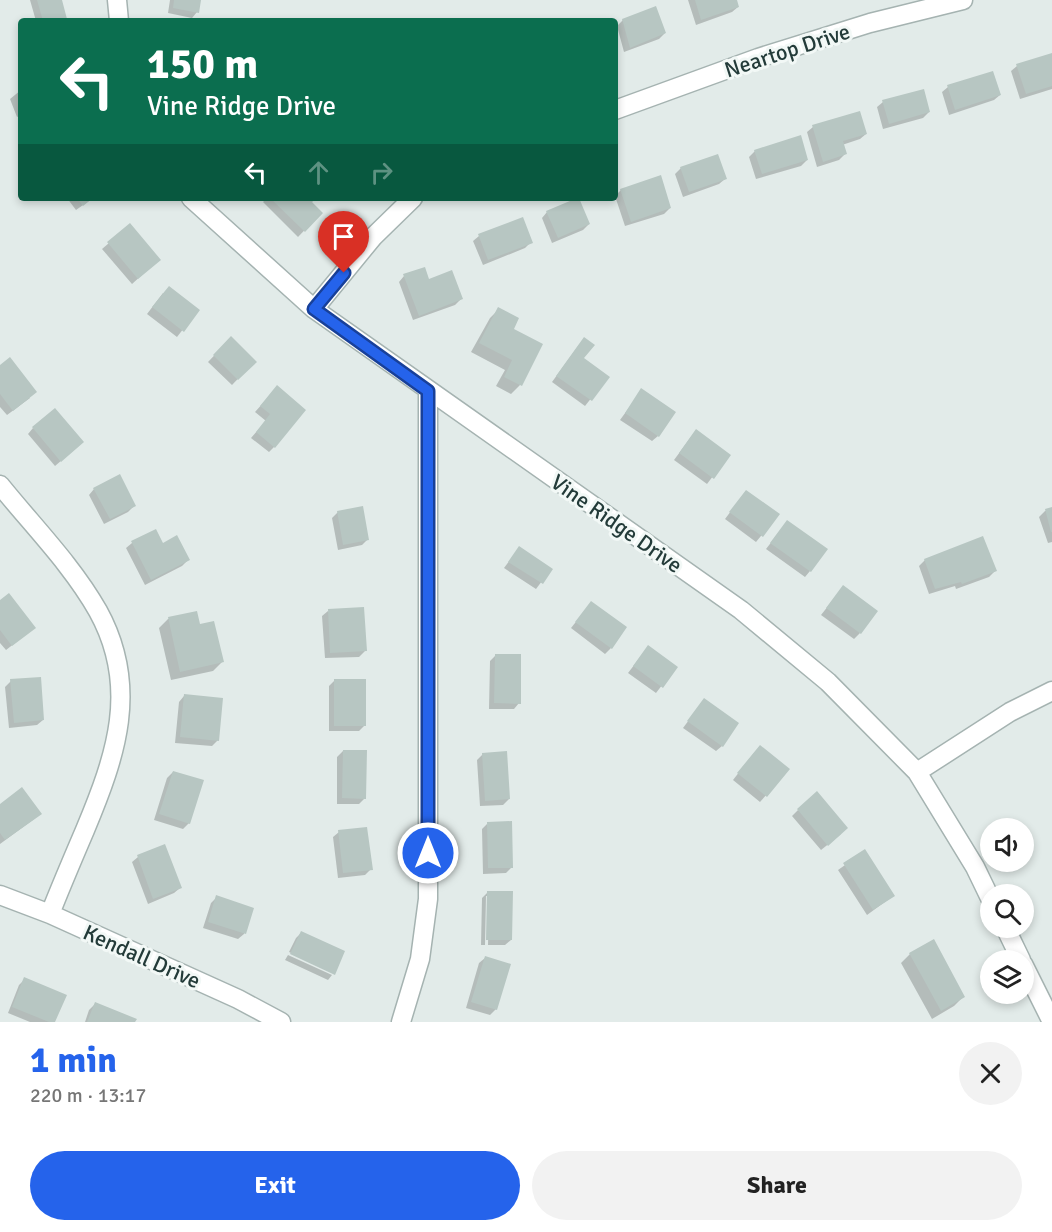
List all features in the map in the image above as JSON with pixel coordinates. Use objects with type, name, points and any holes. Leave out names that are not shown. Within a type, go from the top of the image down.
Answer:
[{"type":"street","points":[[117,0],[118,18]]},
{"type":"street","name":"Neartop Drive","points":[[618,109],[758,58],[870,23],[963,0]]},
{"type":"street","name":"Vine Ridge Drive","points":[[195,201],[314,309],[741,610],[828,682],[917,772],[983,884]]},
{"type":"street","points":[[314,309],[374,237],[410,201]]},
{"type":"street","points":[[401,1022],[420,959],[428,899],[428,391]]},
{"type":"street","points":[[0,485],[71,571],[98,611],[113,646],[121,684],[119,729],[106,779],[50,914]]},
{"type":"street","points":[[917,772],[1010,712],[1052,691]]},
{"type":"street","name":"Kendall Drive","points":[[0,895],[50,914],[238,999],[281,1022]]},
{"type":"street","points":[[1034,986],[1052,1022]]},
{"type":"building","points":[[37,0],[62,0],[67,18],[42,18]]},
{"type":"building","points":[[174,0],[201,0],[199,13],[173,8]]},
{"type":"building","points":[[695,0],[737,0],[739,7],[701,20]]},
{"type":"building","points":[[656,6],[666,33],[630,48],[622,19]]},
{"type":"building","points":[[1052,53],[1052,86],[1026,94],[1016,64]]},
{"type":"building","points":[[993,71],[1001,95],[955,110],[947,85]]},
{"type":"building","points":[[924,89],[930,112],[889,124],[882,100]]},
{"type":"building","points":[[860,111],[867,134],[843,141],[847,154],[823,162],[812,125]]},
{"type":"building","points":[[801,135],[808,160],[762,174],[754,150]]},
{"type":"building","points":[[718,154],[727,179],[689,192],[680,167]]},
{"type":"building","points":[[661,175],[671,208],[631,222],[620,189]]},
{"type":"building","points":[[79,201],[89,201],[83,206]]},
{"type":"building","points":[[273,201],[313,201],[323,213],[305,232]]},
{"type":"building","points":[[570,201],[580,201],[590,224],[558,238],[546,211]]},
{"type":"building","points":[[523,217],[533,243],[488,260],[478,234]]},
{"type":"building","points":[[130,223],[161,260],[138,279],[107,242]]},
{"type":"building","points":[[425,267],[429,279],[452,270],[463,299],[419,316],[403,274]]},
{"type":"building","points":[[169,286],[200,310],[184,332],[152,307]]},
{"type":"building","points":[[498,307],[519,318],[514,329],[543,344],[522,386],[504,377],[512,360],[479,343]]},
{"type":"building","points":[[231,336],[257,362],[238,380],[213,355]]},
{"type":"building","points":[[584,337],[595,345],[584,358],[610,377],[592,401],[556,376]]},
{"type":"building","points":[[10,357],[37,392],[13,411],[0,394],[0,365]]},
{"type":"building","points":[[277,385],[306,410],[275,448],[256,432],[270,414],[260,406]]},
{"type":"building","points":[[641,388],[676,412],[659,437],[625,413]]},
{"type":"building","points":[[55,408],[84,442],[61,462],[32,427]]},
{"type":"building","points":[[696,429],[731,455],[714,479],[679,453]]},
{"type":"building","points":[[120,474],[136,506],[110,519],[93,488]]},
{"type":"building","points":[[746,490],[780,514],[763,537],[729,512]]},
{"type":"building","points":[[363,506],[369,540],[343,545],[337,511]]},
{"type":"building","points":[[1052,507],[1052,532],[1051,532],[1045,509]]},
{"type":"building","points":[[787,520],[828,549],[811,572],[770,543]]},
{"type":"building","points":[[156,529],[163,543],[177,535],[190,560],[151,580],[131,541]]},
{"type":"building","points":[[983,536],[997,571],[962,584],[961,582],[935,589],[924,559]]},
{"type":"building","points":[[519,546],[553,569],[543,584],[508,562]]},
{"type":"building","points":[[843,585],[878,611],[861,634],[826,608]]},
{"type":"building","points":[[9,593],[36,628],[12,646],[0,630],[0,600]]},
{"type":"building","points":[[591,601],[627,627],[612,649],[575,622]]},
{"type":"building","points":[[364,607],[367,651],[330,653],[328,609]]},
{"type":"building","points":[[197,611],[200,624],[214,621],[224,662],[180,672],[168,617]]},
{"type":"building","points":[[648,645],[678,667],[663,688],[633,666]]},
{"type":"building","points":[[495,654],[521,654],[521,704],[494,703]]},
{"type":"building","points":[[41,677],[44,720],[14,723],[10,679]]},
{"type":"building","points":[[334,679],[366,679],[366,726],[334,726]]},
{"type":"building","points":[[184,694],[223,698],[219,741],[180,737]]},
{"type":"building","points":[[704,698],[739,723],[723,747],[687,721]]},
{"type":"building","points":[[760,745],[790,769],[767,797],[737,773]]},
{"type":"building","points":[[343,750],[367,750],[366,799],[342,798]]},
{"type":"building","points":[[507,751],[510,799],[485,801],[482,753]]},
{"type":"building","points":[[173,771],[204,780],[190,824],[159,814]]},
{"type":"building","points":[[22,787],[42,814],[5,840],[0,833],[0,804]]},
{"type":"building","points":[[817,791],[848,828],[828,846],[797,809]]},
{"type":"building","points":[[512,821],[513,868],[488,868],[487,822]]},
{"type":"building","points":[[367,827],[373,870],[343,873],[338,830]]},
{"type":"building","points":[[165,844],[182,888],[153,899],[137,855]]},
{"type":"building","points":[[865,849],[895,896],[873,910],[843,863]]},
{"type":"building","points":[[487,891],[513,891],[512,940],[486,940]]},
{"type":"building","points":[[216,895],[254,908],[246,934],[208,922]]},
{"type":"building","points":[[301,931],[345,951],[335,975],[290,954]]},
{"type":"building","points":[[934,939],[965,997],[941,1011],[909,953]]},
{"type":"building","points":[[485,956],[511,964],[497,1010],[471,1002]]},
{"type":"building","points":[[24,977],[67,995],[55,1022],[49,1022],[12,1007]]},
{"type":"building","points":[[95,1002],[137,1019],[135,1022],[87,1022]]},
{"type":"route","points":[[344,273],[314,309],[428,391],[428,853]]}]
